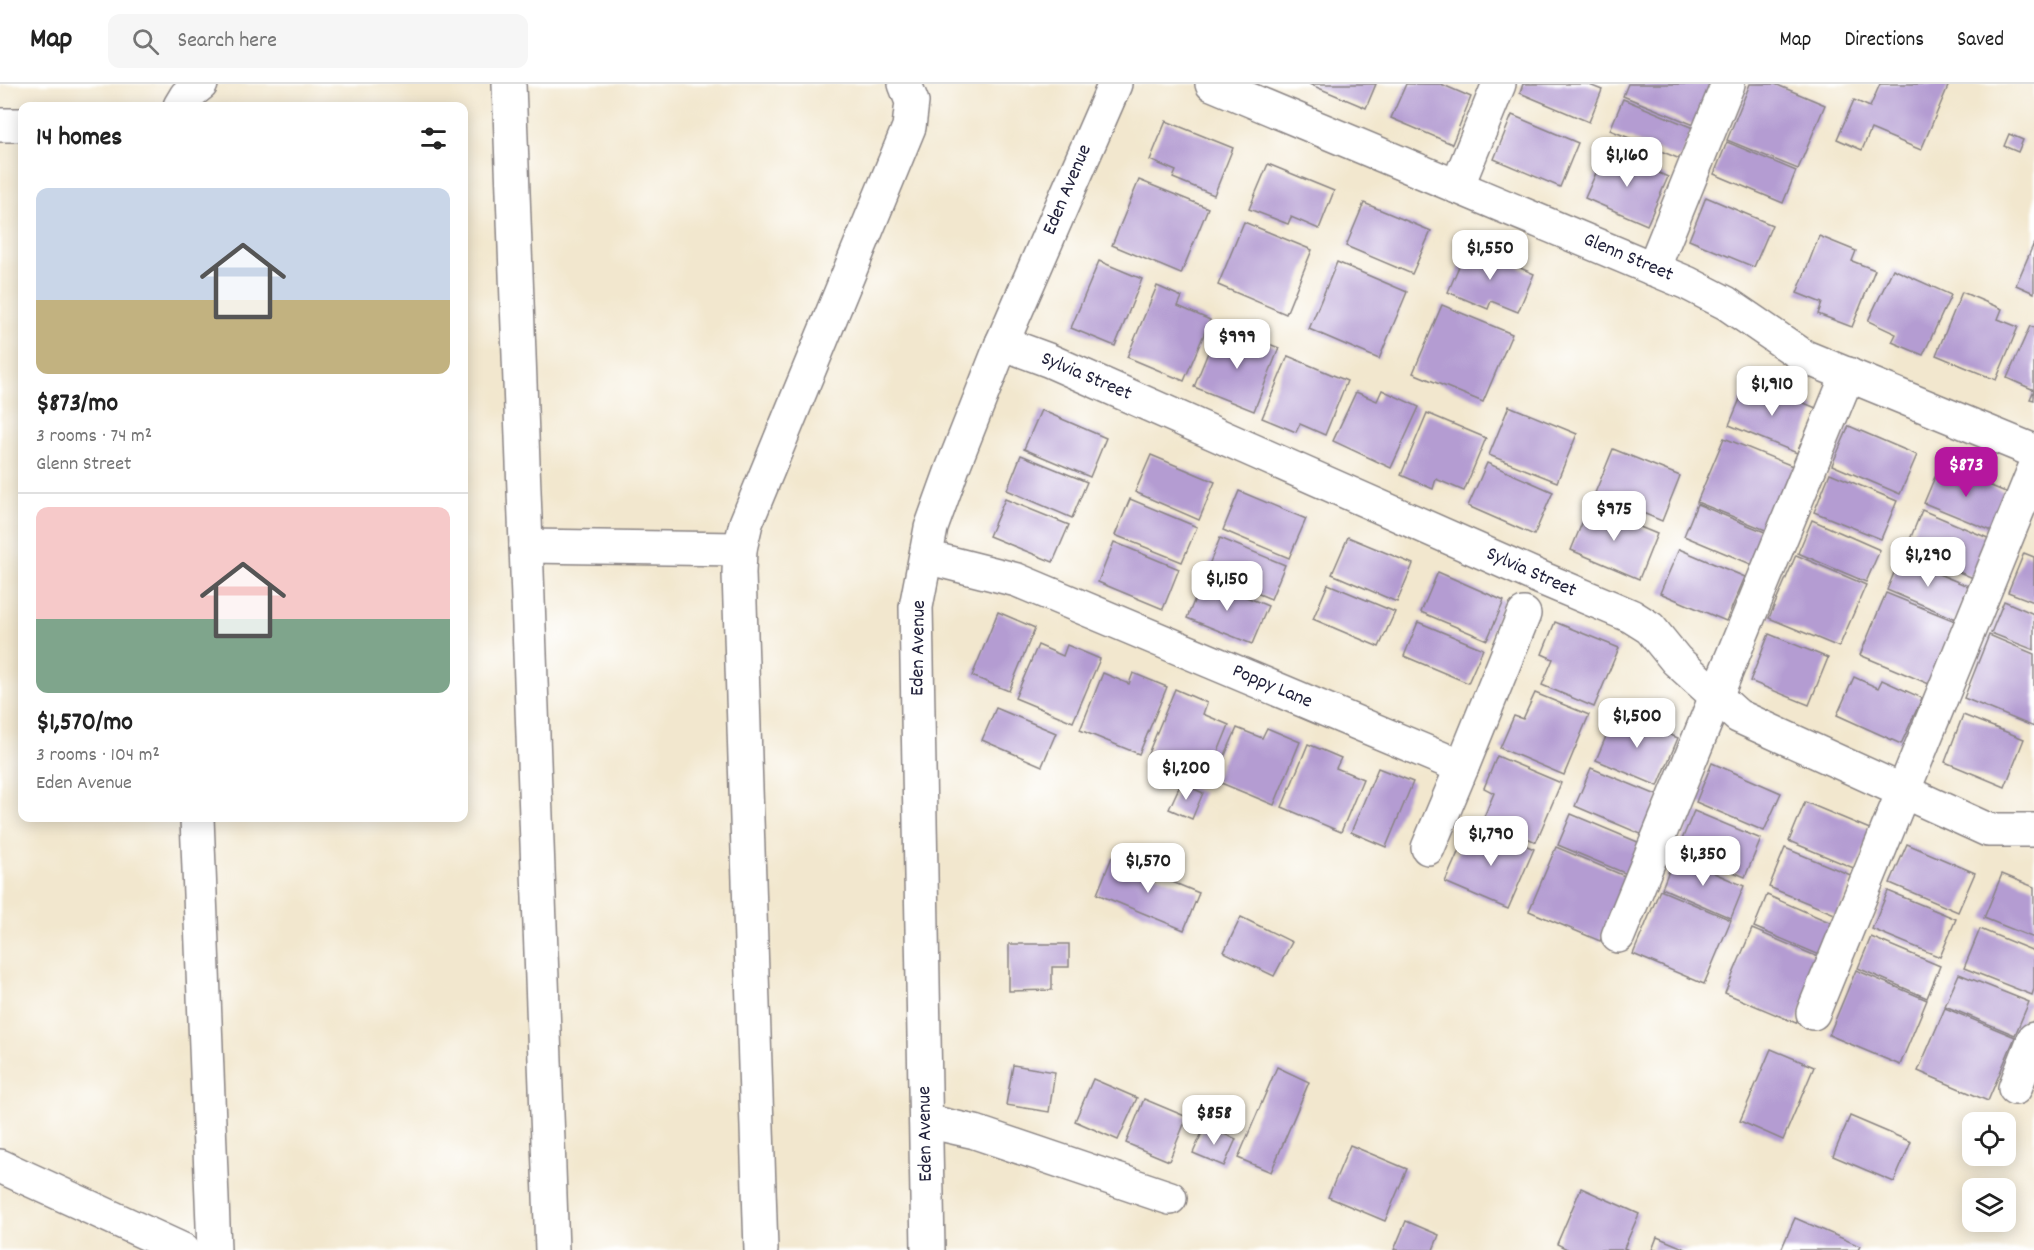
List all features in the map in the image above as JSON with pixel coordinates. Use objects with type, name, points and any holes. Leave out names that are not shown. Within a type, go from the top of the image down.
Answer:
[{"type":"street","points":[[182,102],[186,96],[201,84]]},
{"type":"street","points":[[509,84],[552,1250]]},
{"type":"street","name":"Eden Avenue","points":[[928,1250],[916,607],[931,528],[949,477],[1002,343],[1114,84]]},
{"type":"street","name":"Glenn Street","points":[[1212,84],[1267,95],[1457,187],[1687,283],[1726,303],[1805,357],[2034,451]]},
{"type":"street","points":[[1457,187],[1499,84]]},
{"type":"street","points":[[1653,269],[1728,84]]},
{"type":"street","points":[[761,1250],[742,725],[740,549],[747,523],[909,127],[914,90]]},
{"type":"street","points":[[0,125],[18,125]]},
{"type":"street","name":"Sylvia Street","points":[[1002,343],[1048,360],[1631,616],[1650,628],[1676,660],[1738,716],[1988,830],[2034,830]]},
{"type":"street","points":[[1618,936],[1848,374]]},
{"type":"street","points":[[1813,1013],[2034,470]]},
{"type":"street","points":[[526,546],[740,549]]},
{"type":"street","name":"Poppy Lane","points":[[926,557],[1017,580],[1462,767]]},
{"type":"street","points":[[1428,848],[1524,614]]},
{"type":"street","points":[[197,822],[214,1250]]},
{"type":"street","points":[[2014,1088],[2034,1039]]},
{"type":"street","points":[[926,1121],[975,1132],[1170,1198]]},
{"type":"street","points":[[0,1166],[183,1250]]},
{"type":"building","points":[[1309,84],[1376,84],[1366,108]]},
{"type":"building","points":[[1406,84],[1441,84],[1471,97],[1452,144],[1391,118]]},
{"type":"building","points":[[1523,84],[1587,84],[1602,90],[1589,122],[1520,93]]},
{"type":"building","points":[[1628,84],[1711,84],[1694,125],[1623,96]]},
{"type":"building","points":[[1750,84],[1775,84],[1825,105],[1798,169],[1727,140]]},
{"type":"building","points":[[1880,84],[1949,84],[1921,150],[1871,129],[1862,150],[1837,139],[1854,100],[1870,107]]},
{"type":"building","points":[[1623,99],[1693,128],[1680,159],[1610,130]]},
{"type":"building","points":[[1512,115],[1578,143],[1560,187],[1494,159]]},
{"type":"building","points":[[1166,121],[1233,148],[1214,195],[1173,178],[1176,171],[1150,160]]},
{"type":"building","points":[[2009,134],[2023,140],[2018,152],[2004,146]]},
{"type":"building","points":[[1727,142],[1796,171],[1783,203],[1714,174]]},
{"type":"building","points":[[1606,150],[1668,177],[1647,225],[1585,198]]},
{"type":"building","points":[[1268,164],[1334,191],[1319,229],[1291,217],[1288,224],[1249,209]]},
{"type":"building","points":[[1139,180],[1208,208],[1181,274],[1112,245]]},
{"type":"building","points":[[1706,197],[1772,225],[1754,267],[1689,240]]},
{"type":"building","points":[[1364,203],[1431,231],[1412,274],[1346,246]]},
{"type":"building","points":[[1244,222],[1312,250],[1286,314],[1218,285]]},
{"type":"building","points":[[1819,236],[1856,251],[1852,261],[1875,270],[1852,327],[1818,314],[1822,303],[1797,293]]},
{"type":"building","points":[[2034,243],[2034,293],[2016,285]]},
{"type":"building","points":[[1468,245],[1534,274],[1518,312],[1491,301],[1488,309],[1448,292]]},
{"type":"building","points":[[1099,261],[1142,279],[1115,346],[1071,328]]},
{"type":"building","points":[[1337,262],[1407,292],[1379,359],[1309,329]]},
{"type":"building","points":[[1893,269],[1951,295],[1923,355],[1892,342],[1896,334],[1868,321]]},
{"type":"building","points":[[1157,286],[1182,297],[1178,306],[1210,320],[1184,381],[1127,357]]},
{"type":"building","points":[[1962,292],[2002,309],[1998,319],[2018,327],[1996,380],[1936,355]]},
{"type":"building","points":[[1442,305],[1512,334],[1483,402],[1413,373]]},
{"type":"building","points":[[2030,326],[2034,328],[2034,390],[2007,378]]},
{"type":"building","points":[[1216,333],[1239,343],[1242,333],[1279,348],[1254,411],[1194,387]]},
{"type":"building","points":[[1288,356],[1347,381],[1325,435],[1300,424],[1296,432],[1262,418]]},
{"type":"building","points":[[1748,380],[1816,408],[1797,453],[1729,425]]},
{"type":"building","points":[[1382,390],[1419,407],[1391,468],[1333,441],[1356,392],[1377,401]]},
{"type":"building","points":[[1509,406],[1577,434],[1557,482],[1489,455]]},
{"type":"building","points":[[1041,410],[1106,438],[1090,477],[1024,449]]},
{"type":"building","points":[[1427,413],[1486,438],[1464,491],[1436,479],[1433,489],[1401,475]]},
{"type":"building","points":[[1849,426],[1917,455],[1900,494],[1832,465]]},
{"type":"building","points":[[1724,438],[1795,467],[1768,531],[1697,502]]},
{"type":"building","points":[[1613,449],[1680,476],[1662,521],[1595,493]]},
{"type":"building","points":[[1021,455],[1087,482],[1072,518],[1007,490]]},
{"type":"building","points":[[1151,455],[1215,482],[1199,520],[1135,492]]},
{"type":"building","points":[[1487,463],[1553,492],[1534,535],[1468,506]]},
{"type":"building","points":[[1940,465],[2008,493],[1992,531],[1924,503]]},
{"type":"building","points":[[1830,473],[1897,501],[1881,539],[1814,512]]},
{"type":"building","points":[[1239,491],[1306,519],[1289,558],[1223,530]]},
{"type":"building","points":[[1005,499],[1069,525],[1053,562],[989,536]]},
{"type":"building","points":[[1130,499],[1197,527],[1182,562],[1115,535]]},
{"type":"building","points":[[1697,504],[1767,533],[1753,565],[1684,536]]},
{"type":"building","points":[[1589,506],[1657,534],[1639,579],[1571,550]]},
{"type":"building","points":[[1922,510],[1990,539],[1973,578],[1906,549]]},
{"type":"building","points":[[1812,520],[1880,550],[1866,582],[1798,553]]},
{"type":"building","points":[[1348,537],[1413,564],[1397,602],[1332,574]]},
{"type":"building","points":[[1220,538],[1285,565],[1271,599],[1206,572]]},
{"type":"building","points":[[1114,542],[1179,569],[1163,609],[1098,582]]},
{"type":"building","points":[[1679,549],[1745,577],[1726,621],[1660,593]]},
{"type":"building","points":[[2024,553],[2034,557],[2034,602],[2008,592]]},
{"type":"building","points":[[1796,555],[1866,585],[1839,647],[1769,618]]},
{"type":"building","points":[[1900,558],[1970,587],[1956,619],[1887,590]]},
{"type":"building","points":[[1438,572],[1504,601],[1487,640],[1421,612]]},
{"type":"building","points":[[1203,579],[1268,606],[1252,644],[1187,618]]},
{"type":"building","points":[[1328,584],[1395,612],[1379,647],[1313,619]]},
{"type":"building","points":[[1886,593],[1955,621],[1929,684],[1860,655]]},
{"type":"building","points":[[2004,601],[2034,614],[2034,650],[1991,633]]},
{"type":"building","points":[[998,612],[1035,628],[1009,691],[972,676]]},
{"type":"building","points":[[1418,622],[1483,649],[1468,683],[1404,656]]},
{"type":"building","points":[[1555,622],[1619,648],[1594,707],[1542,685],[1553,659],[1542,654]]},
{"type":"building","points":[[1769,634],[1828,658],[1809,705],[1750,681]]},
{"type":"building","points":[[1989,635],[2034,654],[2034,727],[1964,698]]},
{"type":"building","points":[[1038,645],[1063,656],[1067,645],[1100,659],[1073,722],[1015,698]]},
{"type":"building","points":[[1103,673],[1129,684],[1133,673],[1167,687],[1139,754],[1080,730]]},
{"type":"building","points":[[1854,677],[1878,688],[1882,680],[1922,698],[1901,744],[1837,715]]},
{"type":"building","points":[[1175,689],[1207,703],[1203,714],[1229,725],[1206,781],[1147,756]]},
{"type":"building","points":[[1535,693],[1589,715],[1564,775],[1500,748],[1514,716],[1523,719]]},
{"type":"building","points":[[996,708],[1056,733],[1042,766],[982,740]]},
{"type":"building","points":[[1616,713],[1678,738],[1658,786],[1596,760]]},
{"type":"building","points":[[1963,715],[2024,739],[2005,787],[1945,762]]},
{"type":"building","points":[[1237,728],[1262,738],[1267,728],[1300,742],[1274,805],[1214,780]]},
{"type":"building","points":[[1308,744],[1341,758],[1336,768],[1363,779],[1341,832],[1282,807]]},
{"type":"building","points":[[1497,756],[1561,783],[1536,842],[1483,819],[1494,793],[1484,788]]},
{"type":"building","points":[[1712,763],[1781,793],[1764,831],[1696,802]]},
{"type":"building","points":[[1378,768],[1413,782],[1386,847],[1351,832]]},
{"type":"building","points":[[1591,768],[1659,796],[1643,835],[1575,806]]},
{"type":"building","points":[[1181,783],[1203,793],[1192,819],[1169,809]]},
{"type":"building","points":[[1805,802],[1872,830],[1856,869],[1789,841]]},
{"type":"building","points":[[1694,811],[1761,839],[1745,877],[1678,849]]},
{"type":"building","points":[[1571,814],[1640,843],[1627,874],[1558,845]]},
{"type":"building","points":[[1480,826],[1534,849],[1508,909],[1445,882],[1460,848],[1469,851]]},
{"type":"building","points":[[1907,844],[1975,873],[1958,912],[1890,883]]},
{"type":"building","points":[[1556,847],[1627,877],[1600,941],[1529,911]]},
{"type":"building","points":[[1785,848],[1853,876],[1837,915],[1769,887]]},
{"type":"building","points":[[1675,856],[1744,886],[1731,918],[1662,888]]},
{"type":"building","points":[[1112,857],[1199,893],[1184,930],[1097,894]]},
{"type":"building","points":[[2002,874],[2034,887],[2034,938],[1984,918]]},
{"type":"building","points":[[1660,890],[1731,920],[1704,984],[1633,954]]},
{"type":"building","points":[[1888,891],[1956,919],[1940,957],[1872,929]]},
{"type":"building","points":[[1767,895],[1836,925],[1822,956],[1754,927]]},
{"type":"building","points":[[1241,917],[1292,942],[1274,976],[1224,952]]},
{"type":"building","points":[[1752,929],[1823,959],[1796,1023],[1725,993]]},
{"type":"building","points":[[1980,929],[2034,951],[2032,995],[1964,968]]},
{"type":"building","points":[[1871,937],[1940,966],[1927,998],[1858,968]]},
{"type":"building","points":[[1009,944],[1069,944],[1069,967],[1052,967],[1052,990],[1009,991]]},
{"type":"building","points":[[1856,970],[1927,1000],[1900,1065],[1829,1035]]},
{"type":"building","points":[[1959,974],[2029,1002],[2015,1035],[1945,1006]]},
{"type":"building","points":[[1945,1008],[2015,1037],[1988,1101],[1918,1071]]},
{"type":"building","points":[[1771,1049],[1814,1067],[1783,1140],[1740,1121]]},
{"type":"building","points":[[1013,1065],[1055,1072],[1049,1112],[1006,1105]]},
{"type":"building","points":[[1277,1067],[1309,1082],[1271,1172],[1238,1158]]},
{"type":"building","points":[[1093,1079],[1137,1098],[1118,1140],[1075,1121]]},
{"type":"building","points":[[1144,1099],[1187,1117],[1169,1161],[1126,1143]]},
{"type":"building","points":[[1850,1116],[1911,1142],[1894,1182],[1833,1156]]},
{"type":"building","points":[[1205,1126],[1236,1139],[1224,1166],[1193,1153]]},
{"type":"building","points":[[1350,1145],[1407,1169],[1385,1221],[1328,1197]]},
{"type":"building","points":[[1581,1188],[1639,1214],[1624,1248],[1628,1250],[1569,1250],[1557,1244]]},
{"type":"building","points":[[1795,1218],[1860,1246],[1858,1250],[1781,1250]]},
{"type":"building","points":[[1406,1221],[1439,1235],[1433,1250],[1394,1250]]},
{"type":"building","points":[[1657,1237],[1688,1250],[1652,1250]]}]
